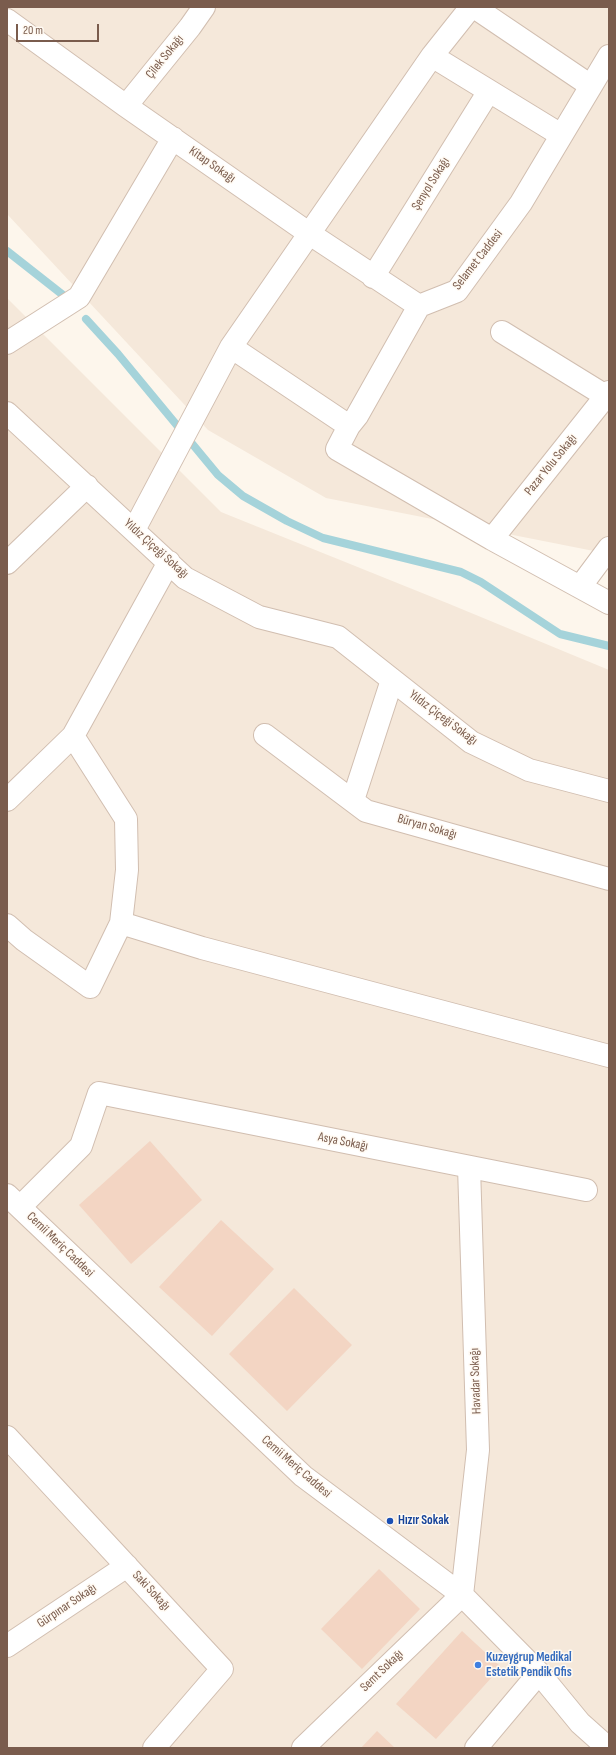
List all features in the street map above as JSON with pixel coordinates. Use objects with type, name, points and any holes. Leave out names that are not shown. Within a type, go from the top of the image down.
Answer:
[{"type":"street","name":"Çilek Sokağı","points":[[126,106],[190,27],[204,7]]},
{"type":"street","points":[[134,530],[231,347],[432,56],[472,7],[591,86]]},
{"type":"street","name":"Kitap Sokağı","points":[[10,17],[126,106],[310,234],[419,306]]},
{"type":"street","points":[[432,56],[562,135]]},
{"type":"street","name":"Selamet Caddesi","points":[[419,306],[457,291],[521,203],[609,56]]},
{"type":"street","name":"Şenyol Sokağı","points":[[374,277],[489,91]]},
{"type":"street","points":[[7,343],[79,297],[173,138]]},
{"type":"street","points":[[419,306],[357,416],[348,426],[337,449],[492,539],[609,603]]},
{"type":"street","points":[[502,332],[608,395]]},
{"type":"street","points":[[231,347],[348,426]]},
{"type":"street","name":"Pazar Yolu Sokağı","points":[[492,539],[608,395]]},
{"type":"street","name":"Yıldız Çiçeği Sokağı","points":[[7,412],[186,578],[259,618],[338,637],[471,742],[529,770],[609,792]]},
{"type":"street","points":[[7,563],[87,486]]},
{"type":"street","points":[[580,587],[609,548]]},
{"type":"street","points":[[7,800],[72,736],[169,562]]},
{"type":"street","name":"Yıldız Çiçeği Sokağı","points":[[353,800],[392,680]]},
{"type":"street","name":"Büryan Sokağı","points":[[265,735],[366,810],[609,879]]},
{"type":"street","points":[[7,925],[24,940],[90,987],[121,923],[127,870],[126,819],[72,736]]},
{"type":"street","points":[[121,923],[202,948],[609,1056]]},
{"type":"street","name":"Asya Sokağı","points":[[13,1201],[81,1146],[100,1093],[586,1190]]},
{"type":"street","name":"Havadar Sokağı","points":[[462,1595],[478,1450],[470,1167]]},
{"type":"street","name":"Cemii Meriç Caddesi","points":[[13,1201],[303,1476],[462,1595],[539,1673],[580,1723],[608,1748]]},
{"type":"street","name":"Saki Sokağı","points":[[7,1437],[222,1669],[154,1748]]},
{"type":"street","name":"Gürpınar Sokağı","points":[[7,1646],[127,1566]]},
{"type":"street","name":"Semt Sokağı","points":[[303,1748],[462,1595]]},
{"type":"street","points":[[476,1748],[539,1673]]},
{"type":"shaded area","points":[[7,7],[609,7],[609,554],[326,498],[208,430],[7,214]]},
{"type":"shaded area","points":[[7,298],[221,512],[609,670],[609,1748],[7,1748]]},
{"type":"building","points":[[150,1141],[202,1200],[131,1264],[79,1205]]},
{"type":"building","points":[[221,1220],[274,1269],[212,1336],[159,1287]]},
{"type":"building","points":[[294,1288],[352,1345],[287,1411],[229,1354]]},
{"type":"building","points":[[379,1569],[420,1609],[362,1669],[321,1629]]},
{"type":"building","points":[[462,1631],[501,1667],[436,1739],[396,1704]]},
{"type":"building","points":[[377,1731],[395,1748],[361,1748]]},
{"type":"waterway","points":[[7,251],[63,295]]},
{"type":"waterway","points":[[86,319],[118,354],[218,475],[243,496],[287,521],[323,538],[461,572],[481,582],[560,634],[609,646]]},
{"type":"place","name":"Hızır Sokak","points":[[390,1521]]},
{"type":"place","name":"Kuzeygrup Medikal Estetik Pendik Ofis","points":[[478,1665]]}]
